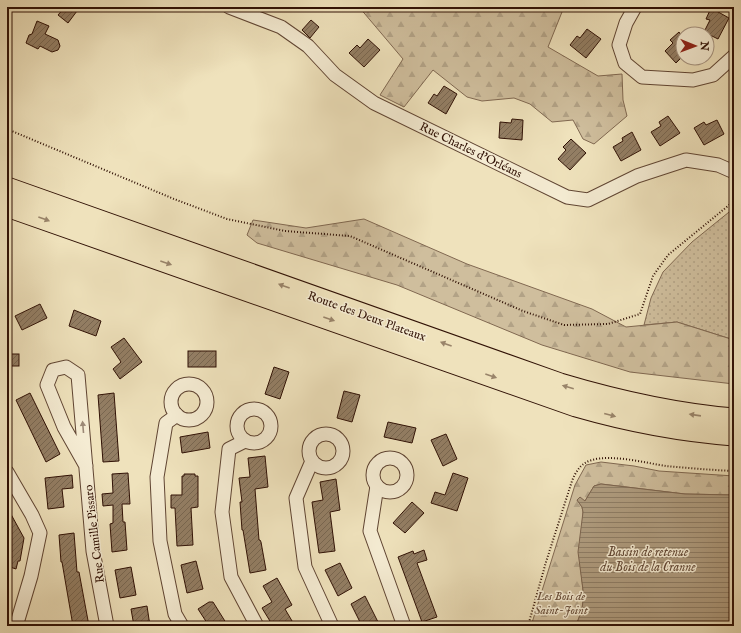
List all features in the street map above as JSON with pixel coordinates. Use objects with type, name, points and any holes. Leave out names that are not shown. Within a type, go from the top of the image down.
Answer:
[{"type":"main road","name":"Route des Deux Plateaux","points":[[7,188],[560,384],[606,398],[650,408],[734,419]]},
{"type":"main road","name":"Route des Deux Plateaux","points":[[7,206],[576,406],[617,417],[667,427],[734,435]]},
{"type":"street","name":"Rue Charles d'Orléans","points":[[228,7],[281,27],[308,46],[335,75],[374,103],[567,197],[588,200],[636,176],[686,160],[718,165],[734,172]]},
{"type":"street","points":[[635,7],[626,23],[619,45],[624,63],[642,77],[693,80],[713,75],[734,56]]},
{"type":"street","name":"Rue Camille Pissaro","points":[[86,466],[64,427],[47,385],[53,370],[66,367],[78,374],[86,466],[93,551],[107,626]]},
{"type":"street","points":[[177,415],[166,423],[157,477],[160,541],[175,614],[182,626]]},
{"type":"street","points":[[245,441],[228,449],[222,512],[231,576],[257,626]]},
{"type":"street","points":[[312,461],[296,498],[305,567],[332,626]]},
{"type":"street","points":[[7,472],[32,515],[40,533],[31,576],[17,623]]},
{"type":"street","points":[[377,486],[370,531],[404,626]]},
{"type":"path","points":[[7,129],[174,199],[227,219],[285,231],[350,236],[523,311],[564,325],[608,324],[640,314],[653,276],[668,255],[734,201]]},
{"type":"path","points":[[528,626],[546,562],[572,481],[576,471],[583,465],[591,460],[611,458],[668,466],[734,471]]},
{"type":"green space","points":[[359,7],[564,7],[548,47],[598,76],[622,74],[623,100],[627,116],[594,144],[583,139],[573,120],[552,122],[530,104],[514,98],[482,101],[467,97],[433,70],[404,107],[380,95],[403,59]]},
{"type":"green space","points":[[734,208],[734,340],[677,322],[644,325],[651,298],[663,272],[692,242]]},
{"type":"green space","points":[[364,219],[467,264],[592,309],[626,327],[677,322],[734,340],[734,384],[630,372],[542,345],[397,285],[257,243],[247,235],[253,220],[306,228]]},
{"type":"green space","name":"Les Bois de Saint-Joint","points":[[601,462],[659,471],[734,476],[734,495],[685,494],[601,484],[594,486],[585,501],[577,500],[582,507],[583,512],[580,562],[583,601],[576,626],[531,626],[575,485],[586,465]]},
{"type":"water","name":"Bassin de retenue du Bois de la Cranne","points":[[601,484],[685,494],[734,495],[734,626],[576,626],[583,601],[578,552],[583,512],[582,507],[577,500],[580,497],[585,501],[594,486]]},
{"type":"building","points":[[65,7],[80,7],[68,23],[58,15]]},
{"type":"building","points":[[711,8],[729,18],[718,39],[715,38],[715,26],[707,26],[710,20],[706,19]]},
{"type":"building","points":[[311,20],[319,27],[310,38],[302,30]]},
{"type":"building","points":[[37,21],[49,26],[45,34],[58,40],[60,46],[58,50],[52,52],[40,46],[38,49],[26,43],[29,35],[32,34]]},
{"type":"building","points":[[587,29],[601,39],[586,58],[570,45],[577,36],[580,38]]},
{"type":"building","points":[[675,36],[675,62],[665,51],[673,43],[670,40]]},
{"type":"building","points":[[368,39],[380,50],[364,67],[349,53],[357,45],[360,48]]},
{"type":"building","points":[[444,86],[457,94],[446,114],[428,103],[434,94],[437,96]]},
{"type":"building","points":[[668,116],[680,133],[660,146],[651,132],[661,126],[659,122]]},
{"type":"building","points":[[512,119],[523,120],[522,140],[499,138],[500,122],[511,123]]},
{"type":"building","points":[[717,120],[724,134],[704,145],[694,128],[704,122],[706,125]]},
{"type":"building","points":[[632,132],[641,150],[621,161],[613,147],[623,141],[622,138]]},
{"type":"building","points":[[571,139],[586,153],[570,170],[558,159],[566,150],[563,147]]},
{"type":"building","points":[[40,304],[47,318],[22,330],[15,316]]},
{"type":"building","points":[[74,310],[101,321],[96,336],[69,326]]},
{"type":"building","points":[[124,338],[142,362],[120,379],[113,369],[121,362],[111,347]]},
{"type":"building","points":[[188,351],[216,351],[216,367],[188,367]]},
{"type":"building","points":[[7,354],[19,354],[19,366],[7,366]]},
{"type":"building","points":[[274,367],[289,372],[280,399],[265,394]]},
{"type":"building","points":[[344,391],[360,395],[352,422],[337,418]]},
{"type":"building","points":[[30,393],[60,454],[46,462],[16,400]]},
{"type":"building","points":[[114,393],[119,461],[103,462],[98,395]]},
{"type":"building","points":[[388,422],[416,428],[412,443],[384,437]]},
{"type":"building","points":[[208,432],[210,448],[182,453],[180,437]]},
{"type":"building","points":[[446,434],[457,459],[443,466],[431,440]]},
{"type":"building","points":[[265,456],[268,487],[255,489],[259,540],[261,542],[266,570],[250,573],[242,530],[240,502],[242,502],[239,478],[250,477],[248,458]]},
{"type":"building","points":[[128,473],[130,504],[122,504],[127,550],[112,552],[110,524],[113,523],[113,505],[103,506],[102,494],[113,493],[112,474]]},
{"type":"building","points":[[453,473],[468,478],[457,511],[431,503],[435,492],[445,495]]},
{"type":"building","points":[[184,474],[195,474],[195,476],[198,476],[198,507],[191,508],[193,545],[177,546],[175,508],[171,508],[171,495],[182,495],[182,476],[184,476]]},
{"type":"building","points":[[72,475],[73,488],[62,489],[64,507],[48,509],[45,478]]},
{"type":"building","points":[[336,479],[340,510],[330,512],[335,551],[319,553],[312,502],[323,500],[320,482]]},
{"type":"building","points":[[412,502],[424,513],[405,533],[393,523]]},
{"type":"building","points":[[7,507],[24,538],[20,561],[18,561],[16,569],[7,566]]},
{"type":"building","points":[[74,533],[77,572],[79,572],[89,626],[73,626],[61,562],[59,535]]},
{"type":"building","points":[[424,550],[427,560],[417,563],[437,617],[422,622],[398,557],[413,551],[414,554]]},
{"type":"building","points":[[196,561],[203,589],[187,593],[181,565]]},
{"type":"building","points":[[340,563],[352,588],[338,596],[325,570]]},
{"type":"building","points":[[131,567],[136,595],[120,598],[115,570]]},
{"type":"building","points":[[277,578],[292,605],[285,609],[295,626],[273,626],[262,608],[272,602],[263,586]]},
{"type":"building","points":[[365,596],[380,626],[362,626],[351,604]]},
{"type":"building","points":[[209,602],[213,602],[228,626],[209,626],[198,609]]},
{"type":"building","points":[[147,606],[150,626],[134,626],[131,609]]}]
